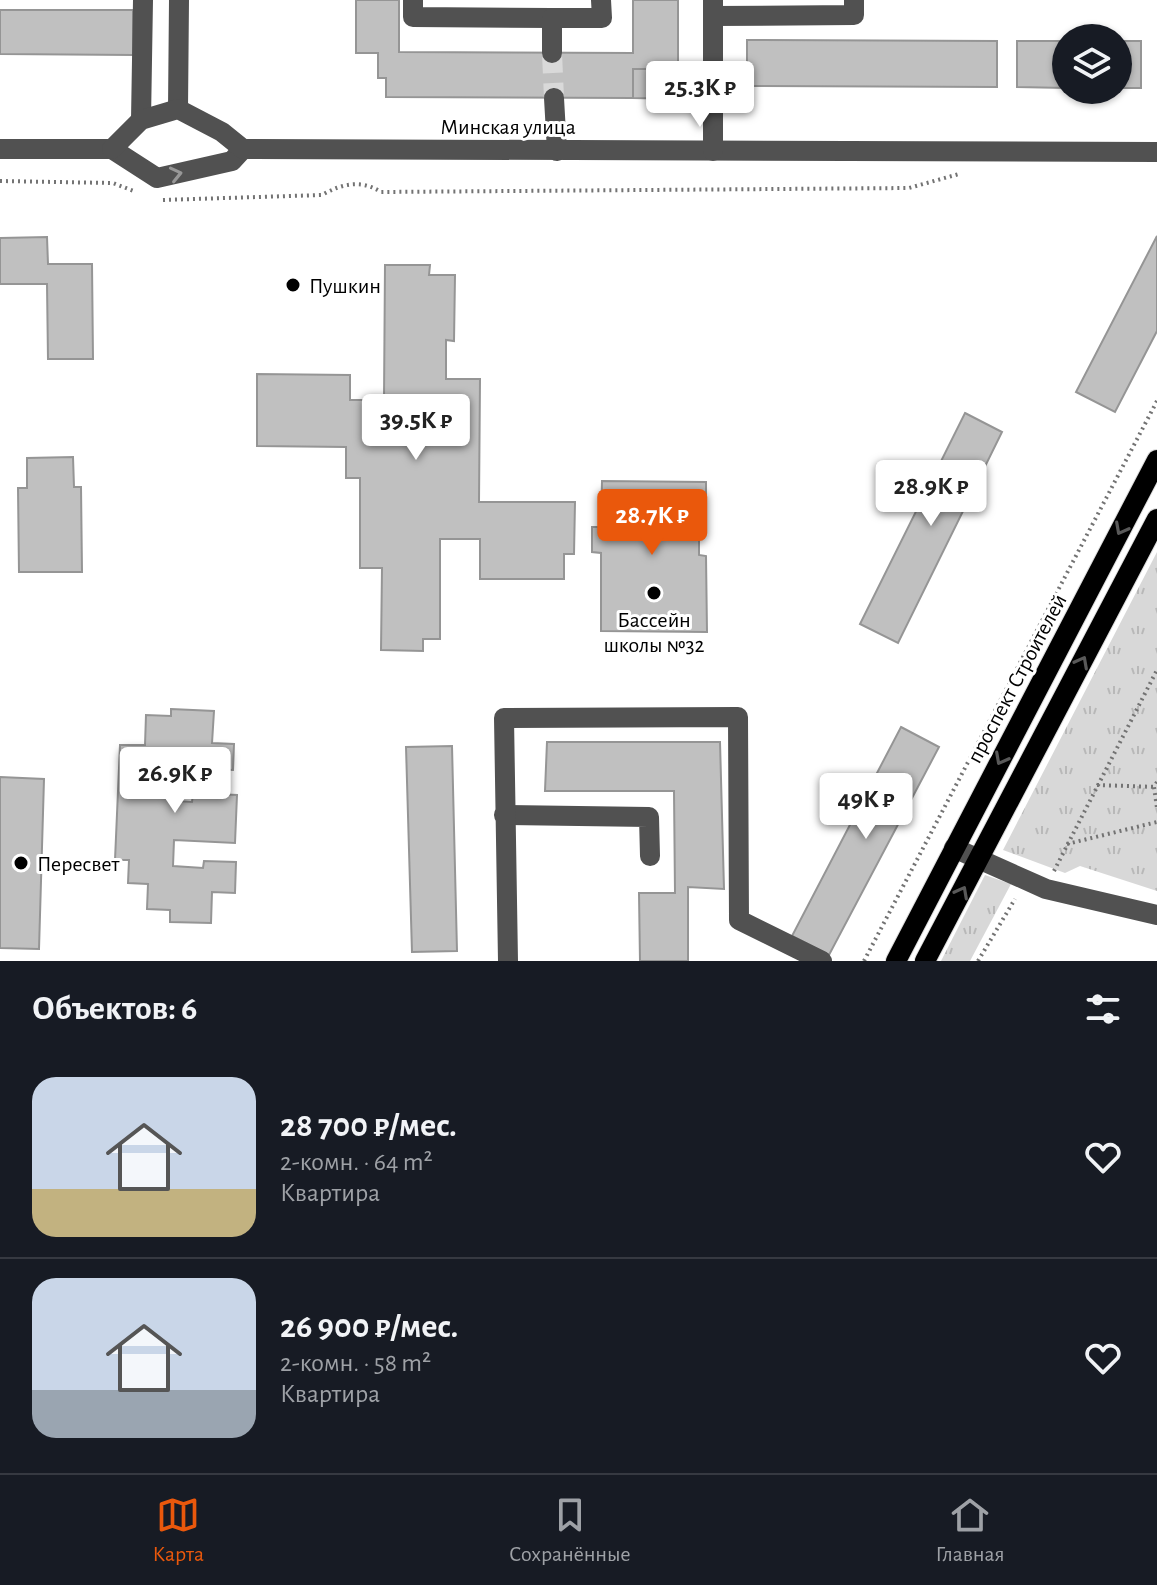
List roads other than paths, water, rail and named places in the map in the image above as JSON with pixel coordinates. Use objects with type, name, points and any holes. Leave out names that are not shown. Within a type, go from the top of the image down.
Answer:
[{"type":"main road","name":"проспект Строителей","points":[[896,961],[1157,460]]},
{"type":"main road","points":[[925,961],[1157,519]]},
{"type":"street","points":[[141,120],[143,0]]},
{"type":"street","points":[[178,109],[179,0]]},
{"type":"street","points":[[413,0],[413,17],[602,18],[601,0]]},
{"type":"street","points":[[713,151],[713,8],[854,15],[854,0]]},
{"type":"street","points":[[552,18],[552,53]]},
{"type":"street","points":[[554,98],[557,151]]},
{"type":"street","points":[[0,149],[112,149],[141,120],[178,109],[222,132],[243,149]]},
{"type":"street","name":"Минская улица","points":[[112,149],[157,178],[232,161],[243,149],[1157,152]]},
{"type":"street","points":[[508,961],[504,718],[738,717],[739,920],[822,961]]},
{"type":"street","points":[[504,815],[649,817],[650,856]]},
{"type":"street","points":[[954,848],[1046,889],[1157,915]]},
{"type":"tunnel","points":[[552,53],[554,98]]},
{"type":"place","name":"Пушкин","points":[[293,285]]},
{"type":"place","name":"Бассейн школы №32","points":[[654,593]]},
{"type":"place","name":"Пересвет","points":[[21,863]]}]
